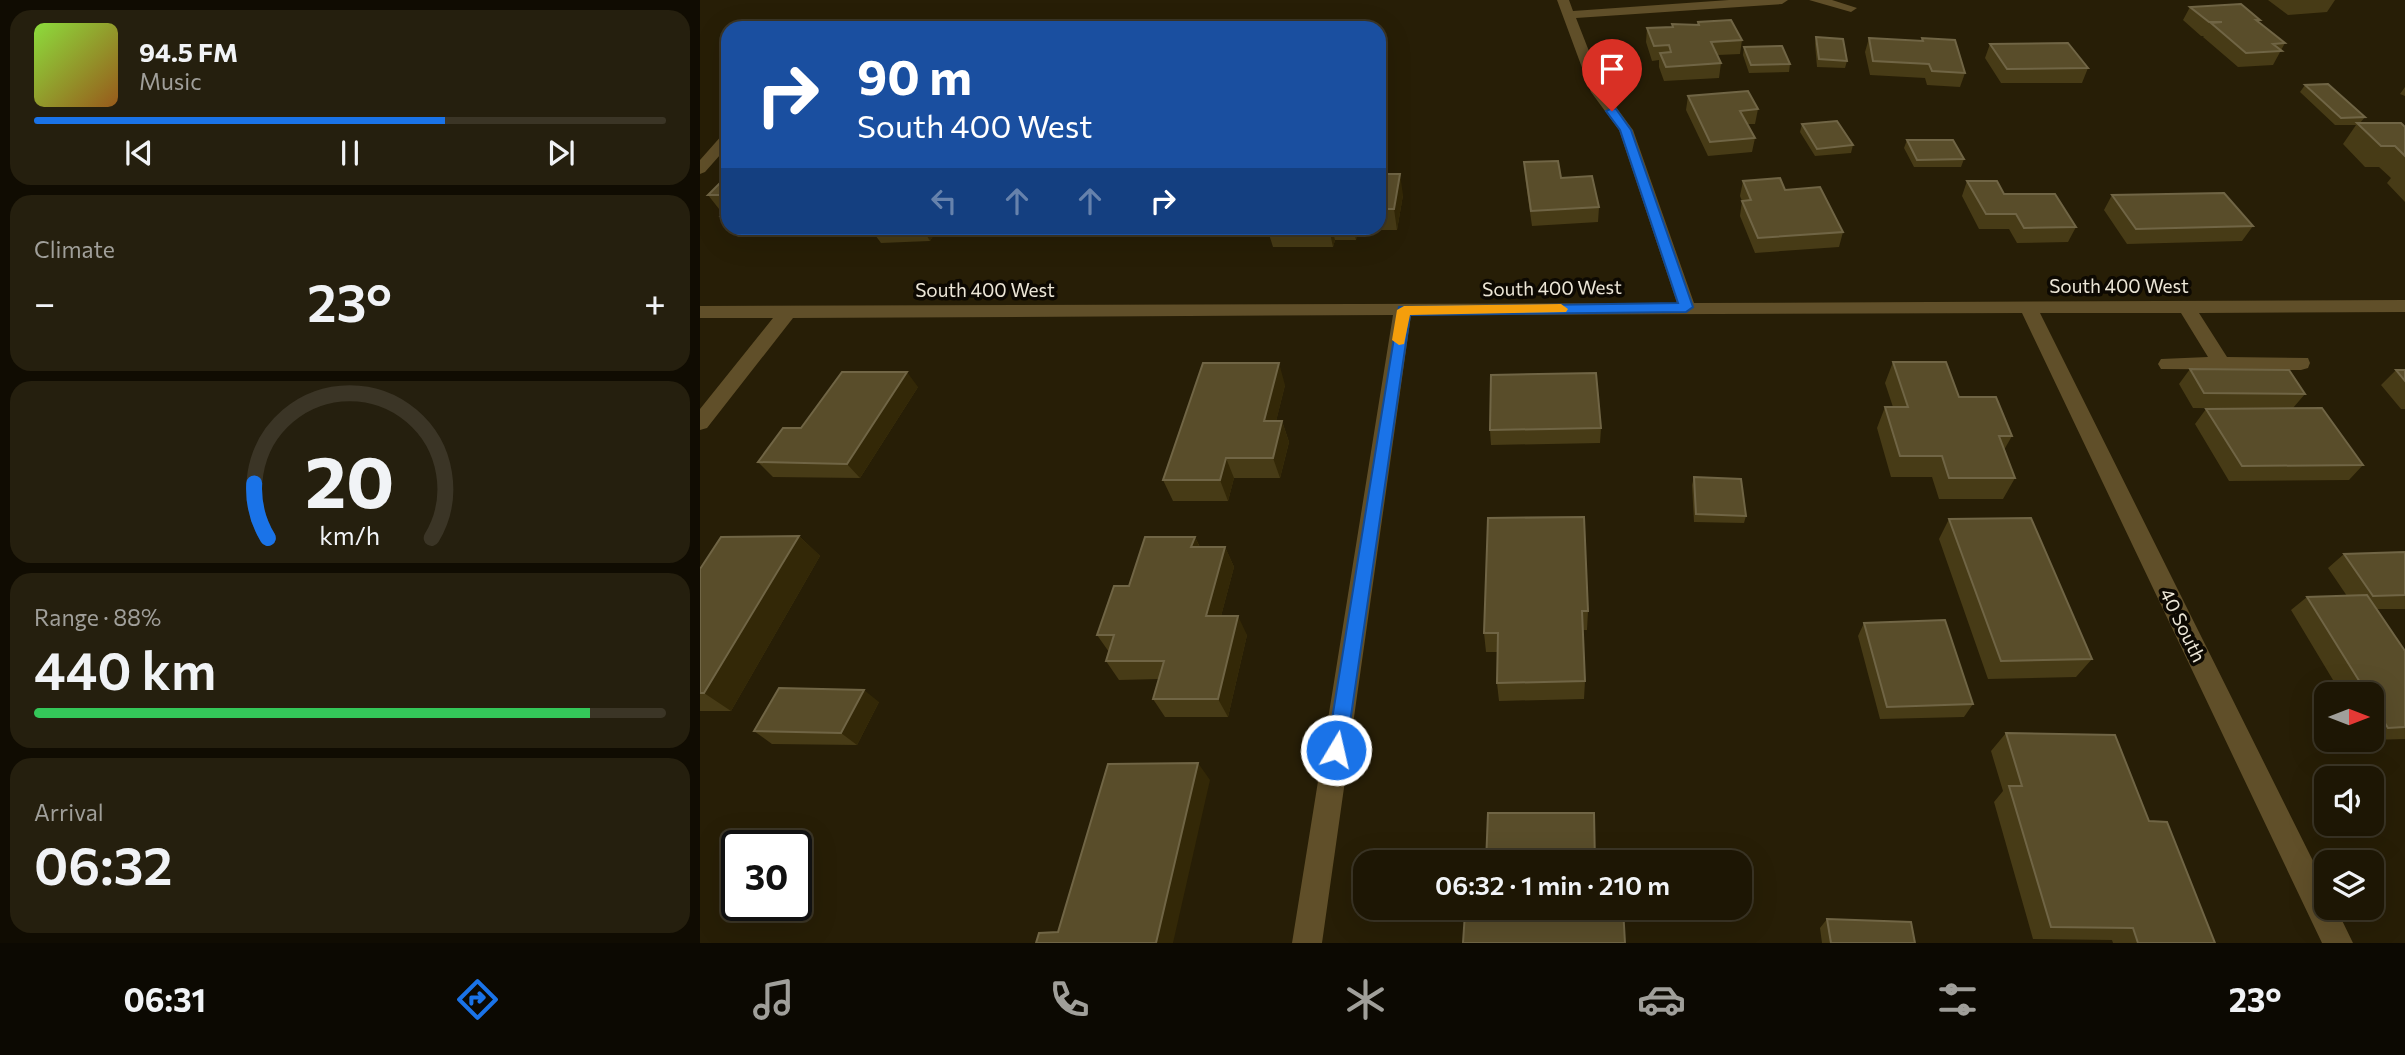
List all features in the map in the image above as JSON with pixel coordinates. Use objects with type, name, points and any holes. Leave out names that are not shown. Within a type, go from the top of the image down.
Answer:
[{"type":"street","points":[[1563,0],[1598,92],[1626,130],[1686,307]]},
{"type":"street","points":[[1569,15],[1782,0]]},
{"type":"street","points":[[1815,0],[1851,8]]},
{"type":"street","points":[[700,169],[721,145]]},
{"type":"street","name":"South 400 West","points":[[700,312],[2405,306]]},
{"type":"street","name":"40 South","points":[[2028,307],[2338,943]]},
{"type":"street","points":[[2186,307],[2222,364]]},
{"type":"street","points":[[1307,943],[1404,310]]},
{"type":"street","points":[[700,423],[788,311]]},
{"type":"street","points":[[2168,364],[2301,363]]},
{"type":"building","points":[[2241,4],[2285,43],[2273,44],[2282,51],[2246,53],[2211,23],[2222,22],[2209,22],[2190,7]]},
{"type":"building","points":[[1731,20],[1742,40],[1711,42],[1721,63],[1666,67],[1660,53],[1671,52],[1669,45],[1654,46],[1647,28],[1673,27],[1672,24],[1699,25],[1698,22]]},
{"type":"building","points":[[1816,37],[1843,39],[1847,61],[1819,59]]},
{"type":"building","points":[[1869,38],[1955,40],[1965,73],[1932,71],[1929,64],[1873,61]]},
{"type":"building","points":[[2068,43],[2088,68],[2007,69],[1990,44]]},
{"type":"building","points":[[1782,46],[1790,64],[1751,65],[1744,47]]},
{"type":"building","points":[[2328,84],[2365,117],[2341,118],[2305,85]]},
{"type":"building","points":[[1748,91],[1758,109],[1740,111],[1755,138],[1710,142],[1688,96]]},
{"type":"building","points":[[1837,121],[1853,145],[1817,149],[1802,124]]},
{"type":"building","points":[[2357,123],[2401,123],[2405,127],[2405,156],[2395,146],[2381,146]]},
{"type":"building","points":[[1907,140],[1953,140],[1964,159],[1917,160]]},
{"type":"building","points":[[1558,161],[1561,178],[1592,176],[1599,207],[1531,211],[1524,162]]},
{"type":"building","points":[[1386,174],[1400,174],[1394,209],[1386,209]]},
{"type":"building","points":[[1780,178],[1785,190],[1820,187],[1843,232],[1758,238],[1742,201],[1751,200],[1743,181]]},
{"type":"building","points":[[1967,181],[1997,181],[2004,194],[2055,194],[2076,227],[2024,228],[2016,214],[1986,214]]},
{"type":"building","points":[[721,182],[721,195],[708,195]]},
{"type":"building","points":[[2224,193],[2253,226],[2136,229],[2112,195]]},
{"type":"building","points":[[1893,362],[1946,362],[1959,397],[1996,397],[2012,436],[1999,436],[2015,478],[1949,478],[1942,456],[1900,456],[1885,407],[1908,407]]},
{"type":"building","points":[[1203,363],[1279,363],[1264,421],[1282,421],[1273,458],[1226,458],[1220,480],[1163,480]]},
{"type":"building","points":[[2190,369],[2289,370],[2305,394],[2204,393]]},
{"type":"building","points":[[2396,370],[2405,370],[2405,381]]},
{"type":"building","points":[[842,372],[907,372],[847,464],[758,462],[783,428],[801,428]]},
{"type":"building","points":[[1596,373],[1601,428],[1490,430],[1491,375]]},
{"type":"building","points":[[2322,408],[2363,465],[2242,466],[2206,409]]},
{"type":"building","points":[[1694,477],[1741,479],[1746,516],[1696,514]]},
{"type":"building","points":[[1584,517],[1588,611],[1582,611],[1585,681],[1497,683],[1498,633],[1484,633],[1488,518]]},
{"type":"building","points":[[2031,518],[2092,659],[2001,661],[1949,519]]},
{"type":"building","points":[[799,536],[704,693],[700,693],[700,569],[721,537]]},
{"type":"building","points":[[1145,537],[1195,537],[1191,547],[1225,547],[1206,616],[1238,616],[1218,699],[1153,699],[1164,661],[1106,661],[1114,635],[1097,635],[1114,586],[1129,586]]},
{"type":"building","points":[[2405,552],[2405,595],[2373,596],[2344,554]]},
{"type":"building","points":[[2367,595],[2405,651],[2405,727],[2388,728],[2384,722],[2384,682],[2360,682],[2307,597]]},
{"type":"building","points":[[1945,620],[1973,704],[1887,707],[1864,623]]},
{"type":"building","points":[[779,688],[864,690],[841,733],[754,731]]},
{"type":"building","points":[[2006,733],[2115,735],[2149,821],[2167,822],[2215,943],[2138,943],[2133,928],[2051,927],[2009,786],[2022,786]]},
{"type":"building","points":[[1198,763],[1156,943],[1036,943],[1039,933],[1058,932],[1108,764]]},
{"type":"building","points":[[1488,813],[1594,813],[1595,850],[1487,850]]},
{"type":"building","points":[[1827,919],[1911,922],[1915,943],[1831,943]]},
{"type":"building","points":[[1465,920],[1624,920],[1625,943],[1463,943]]},
{"type":"slow traffic","points":[[1399,340],[1404,310],[1561,309]]},
{"type":"route","points":[[1336,750],[1404,310],[1686,307],[1626,130],[1612,111]]}]
